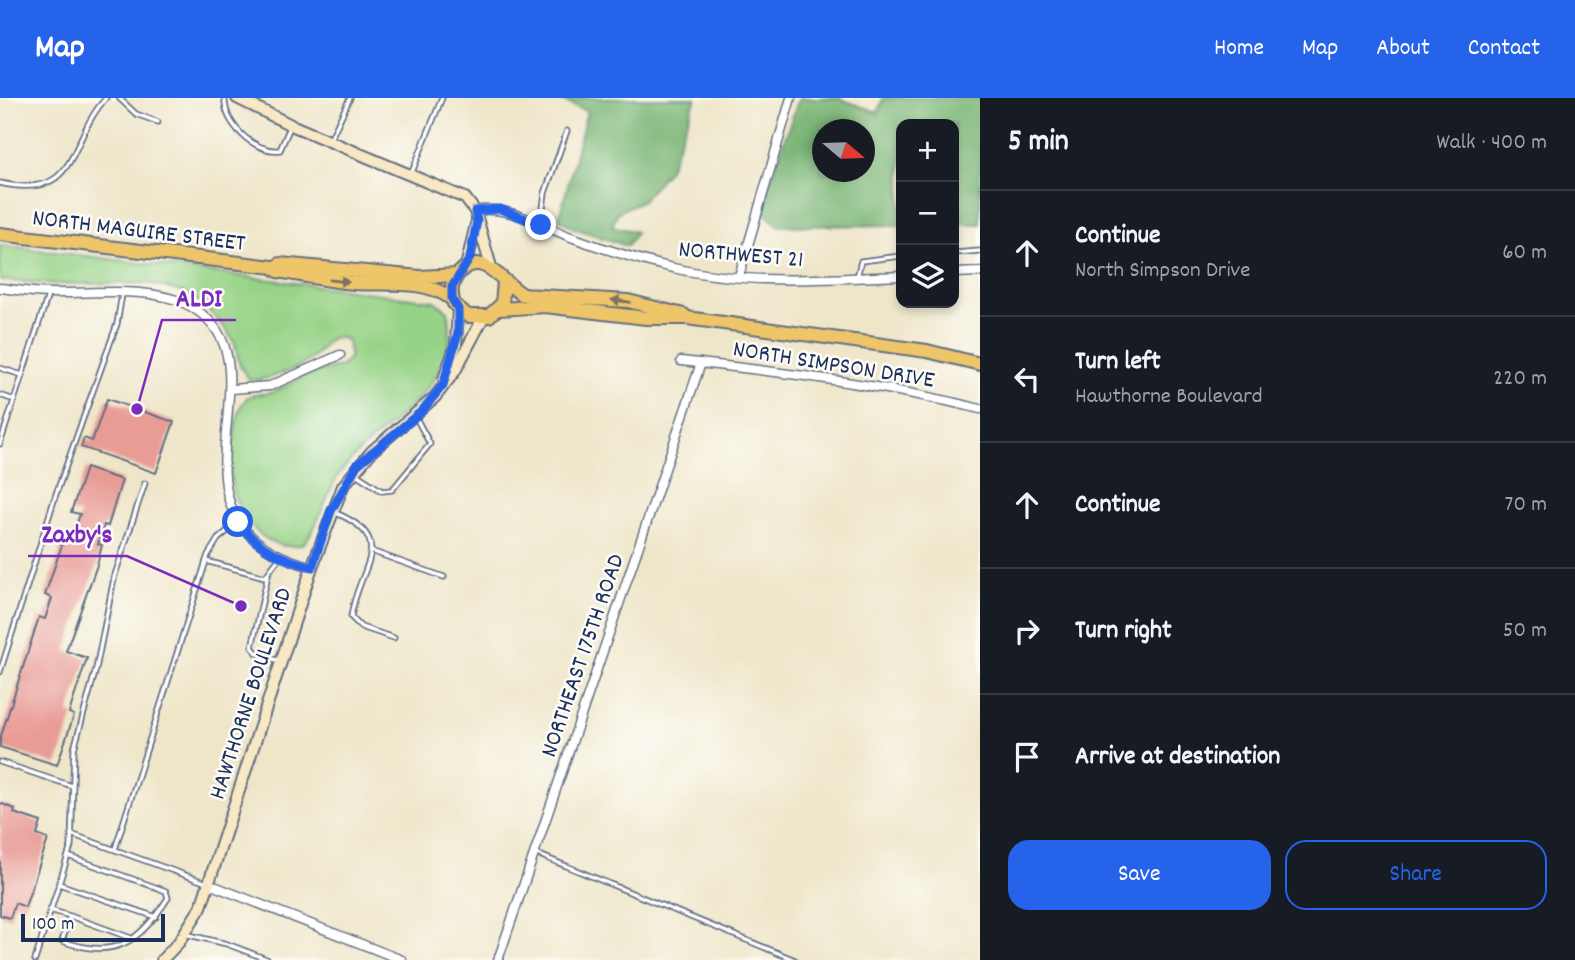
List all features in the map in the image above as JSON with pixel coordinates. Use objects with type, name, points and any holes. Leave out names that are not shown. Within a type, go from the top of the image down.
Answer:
[{"type":"main road","name":"NORTH MAGUIRE STREET","points":[[0,234],[273,267],[278,271],[335,281],[419,285],[438,289],[455,304]]},
{"type":"main road","name":"NORTH MAGUIRE STREET","points":[[273,267],[279,264],[349,268],[421,276],[461,271]]},
{"type":"main road","points":[[687,318],[682,314],[628,301],[524,295],[504,281],[491,267],[461,271],[455,304],[468,316],[483,318],[499,309],[545,306],[646,318],[687,318],[927,351],[980,364]]},
{"type":"main road","points":[[499,309],[505,299],[504,281]]},
{"type":"street","points":[[237,98],[291,125],[458,194],[476,216],[491,267]]},
{"type":"street","points":[[739,276],[791,98]]},
{"type":"street","name":"NORTHWEST 21","points":[[476,216],[500,209],[674,268],[739,276],[896,276]]},
{"type":"street","points":[[461,271],[476,216]]},
{"type":"street","points":[[959,274],[980,272]]},
{"type":"street","points":[[0,288],[49,293],[152,295],[195,309],[218,336],[226,352],[231,389],[223,474],[228,498],[238,522],[250,538],[280,557],[312,567]]},
{"type":"street","name":"HAWTHORNE BOULEVARD","points":[[443,385],[456,345],[455,304]]},
{"type":"street","name":"HAWTHORNE BOULEVARD","points":[[162,960],[185,934],[201,907],[331,511],[352,472],[372,451],[415,416],[455,371],[483,318]]},
{"type":"street","points":[[231,389],[270,386],[340,355]]},
{"type":"street","name":"NORTH SIMPSON DRIVE","points":[[681,361],[806,376],[933,397],[980,409]]},
{"type":"street","name":"NORTHEAST 175TH ROAD","points":[[498,960],[701,363]]},
{"type":"street","points":[[209,884],[402,960]]},
{"type":"lane","points":[[0,183],[38,187],[61,175],[68,167],[92,113],[106,98]]},
{"type":"lane","points":[[119,98],[136,114],[158,122]]},
{"type":"lane","points":[[225,98],[231,120],[245,137],[271,150],[279,150],[283,145],[291,125]]},
{"type":"lane","points":[[330,141],[350,98]]},
{"type":"lane","points":[[412,174],[442,98]]},
{"type":"lane","points":[[541,225],[545,193],[567,131]]},
{"type":"lane","points":[[959,253],[980,251]]},
{"type":"lane","points":[[857,278],[861,261],[896,257]]},
{"type":"lane","points":[[0,444],[49,293]]},
{"type":"lane","points":[[0,672],[56,494],[117,324],[121,294]]},
{"type":"lane","points":[[0,368],[22,376]]},
{"type":"lane","points":[[0,395],[14,400]]},
{"type":"lane","points":[[352,472],[382,491],[392,490],[430,444],[415,416]]},
{"type":"lane","points":[[35,960],[68,856],[74,749],[96,669],[114,578],[145,483]]},
{"type":"lane","points":[[331,511],[365,528],[371,539],[371,551],[351,617],[361,627],[394,638]]},
{"type":"lane","points":[[115,849],[206,561],[212,546],[238,522]]},
{"type":"lane","points":[[371,551],[444,577]]},
{"type":"lane","points":[[280,557],[268,576],[251,643],[257,653],[281,662]]},
{"type":"lane","points":[[206,561],[257,576],[268,576]]},
{"type":"lane","points":[[0,762],[72,786]]},
{"type":"lane","points":[[71,834],[209,884]]},
{"type":"lane","points":[[535,853],[795,960]]},
{"type":"lane","points":[[68,856],[166,891],[169,898],[156,917],[132,938],[107,950],[88,950],[62,941],[70,916]]},
{"type":"lane","points":[[59,884],[156,917]]},
{"type":"lane","points":[[50,911],[132,938]]},
{"type":"lane","points":[[185,934],[227,944],[270,960]]},
{"type":"green space","points":[[554,98],[696,98],[669,169],[643,200],[618,212],[612,226],[636,232],[627,246],[574,228],[559,219],[587,111]]},
{"type":"green space","points":[[799,98],[839,98],[878,113],[883,98],[980,98],[980,224],[959,224],[959,119],[896,119],[896,225],[780,226],[760,210]]},
{"type":"green space","points":[[0,245],[434,301],[448,311],[450,339],[443,362],[431,384],[340,473],[314,528],[303,544],[278,544],[257,531],[235,498],[231,468],[236,423],[241,406],[250,396],[275,391],[312,373],[340,366],[350,356],[347,340],[335,337],[299,366],[272,376],[249,379],[240,366],[235,344],[226,329],[204,305],[183,292],[148,283],[56,284],[0,280]]},
{"type":"building","points":[[107,399],[174,422],[156,473],[81,447],[84,438],[92,441]]},
{"type":"building","points":[[86,468],[122,480],[108,526],[104,525],[98,544],[102,545],[97,565],[66,651],[87,658],[69,713],[74,715],[57,765],[0,747],[0,739],[39,617],[45,619],[52,598],[45,595],[66,533],[73,536],[80,514],[71,512]]},
{"type":"building","points":[[0,803],[15,809],[14,813],[41,822],[37,835],[48,839],[25,907],[15,903],[10,918],[0,915]]},
{"type":"place","name":"ALDI","points":[[137,409]]},
{"type":"place","name":"Zaxby's","points":[[241,606]]},
{"type":"route","points":[[238,522],[250,538],[274,555],[312,567],[331,511],[357,465],[422,411],[443,385],[456,345],[459,323],[458,309],[452,299],[453,281],[466,267],[470,258],[477,221],[475,211],[485,208],[500,209],[541,225]]}]
